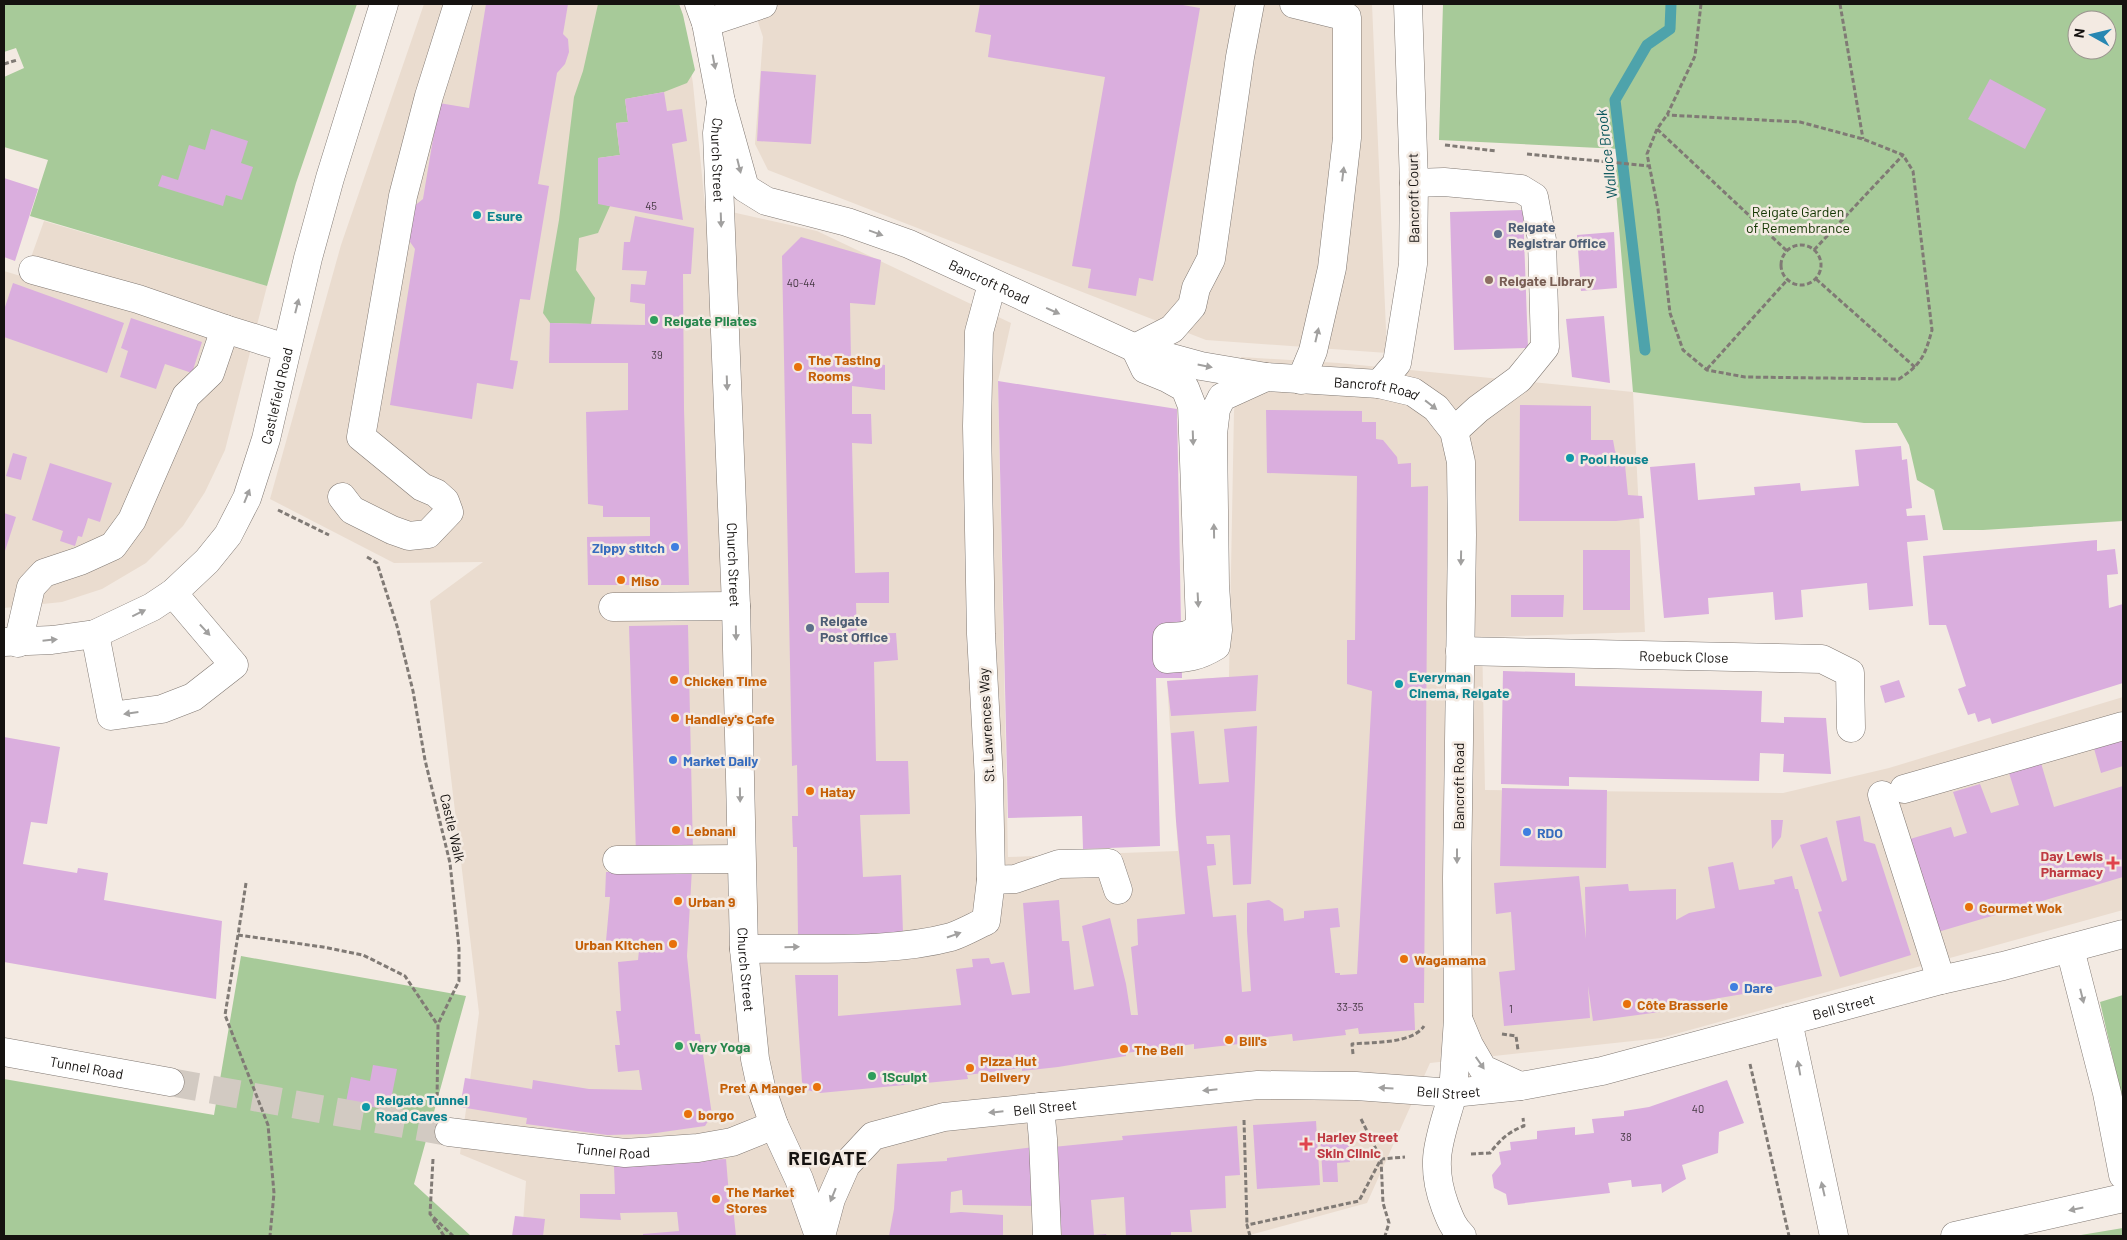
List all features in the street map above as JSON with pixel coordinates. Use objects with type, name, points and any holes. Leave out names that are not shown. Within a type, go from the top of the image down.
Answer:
[{"type":"main road","name":"Castlefield Road","points":[[11,642],[52,640],[95,634],[152,607],[173,593],[207,561],[228,534],[247,498],[266,439],[308,258],[330,178],[384,4]]},
{"type":"main road","points":[[308,258],[344,184],[378,83],[401,4]]},
{"type":"main road","points":[[342,497],[352,510],[392,530],[409,536],[428,534],[449,512],[444,501],[436,493],[422,487],[361,437],[403,196],[429,96],[458,4]]},
{"type":"main road","points":[[703,13],[763,4]]},
{"type":"main road","points":[[1250,4],[1240,56],[1211,258],[1196,288],[1192,306],[1172,329],[1134,348],[1145,369],[1168,378],[1184,388],[1192,406],[1200,624],[1195,632],[1186,636],[1168,637],[1167,659],[1189,658],[1201,655],[1216,646],[1218,630],[1215,585],[1213,434],[1216,409],[1222,397],[1266,377]]},
{"type":"main road","points":[[1294,4],[1347,17],[1347,138],[1332,268],[1313,351],[1300,380]]},
{"type":"main road","name":"Bancroft Court","points":[[1378,384],[1397,363],[1413,264],[1414,183],[1408,4]]},
{"type":"main road","name":"Church Street","points":[[703,13],[721,102],[717,133],[736,606],[744,949],[755,1059],[761,1087],[774,1125],[799,1179],[820,1236]]},
{"type":"main road","name":"Bancroft Road","points":[[721,102],[745,188],[766,201],[847,222],[909,244],[1134,348],[1201,366],[1266,377],[1378,384],[1412,392],[1436,408],[1454,431],[1461,462],[1457,878],[1458,1019],[1452,1092],[1436,1155],[1438,1187],[1453,1227],[1462,1236]]},
{"type":"main road","points":[[1414,183],[1444,182],[1521,189],[1534,197],[1542,240],[1545,347],[1519,378],[1478,409],[1454,431]]},
{"type":"main road","points":[[33,270],[138,299],[286,348]]},
{"type":"main road","name":"St. Lawrences Way","points":[[744,949],[871,947],[917,944],[952,936],[986,921],[991,880],[989,780],[981,634],[976,426],[978,332],[992,284]]},
{"type":"main road","points":[[11,642],[31,587],[44,573],[80,562],[113,546],[132,520],[158,456],[186,396],[210,373],[225,329]]},
{"type":"main road","points":[[95,634],[111,716],[162,709],[193,697],[234,665],[173,593]]},
{"type":"main road","points":[[613,607],[736,606]]},
{"type":"main road","name":"Roebuck Close","points":[[1460,651],[1822,659],[1850,673],[1851,728]]},
{"type":"main road","points":[[1941,980],[1893,792],[2123,726]]},
{"type":"main road","points":[[617,860],[741,859]]},
{"type":"main road","points":[[991,880],[1016,879],[1059,864],[1109,863],[1118,890]]},
{"type":"main road","name":"Bell Street","points":[[820,1236],[831,1200],[846,1165],[873,1136],[944,1117],[1242,1087],[1356,1086],[1452,1092],[1521,1086],[1602,1071],[1941,980],[2070,949],[2123,934]]},
{"type":"main road","points":[[2070,949],[2107,1093],[2123,1176]]},
{"type":"main road","points":[[1458,1019],[1468,1045],[1483,1069],[1521,1086]]},
{"type":"main road","points":[[1788,1021],[1834,1236]]},
{"type":"main road","name":"Tunnel Road","points":[[4,1052],[170,1082]]},
{"type":"main road","points":[[1040,1108],[1047,1236]]},
{"type":"main road","name":"Tunnel Road","points":[[449,1132],[625,1153],[698,1148],[724,1144],[774,1125]]},
{"type":"main road","points":[[1955,1236],[2123,1198]]},
{"type":"path","points":[[1667,115],[1800,122],[1863,139],[1903,155],[1913,171],[1932,330],[1927,347],[1916,368],[1899,379],[1745,377],[1707,370],[1683,350],[1670,312],[1658,209],[1647,154],[1656,129],[1667,115],[1695,56],[1702,4]]},
{"type":"path","points":[[1840,4],[1863,139]]},
{"type":"path","points":[[4,64],[17,60]]},
{"type":"path","points":[[1656,129],[1786,250]]},
{"type":"path","points":[[1814,250],[1903,155]]},
{"type":"path","points":[[1616,164],[1649,166]]},
{"type":"path","points":[[1795,245],[1805,245],[1814,250],[1821,258],[1820,270],[1816,280],[1807,284],[1798,284],[1788,279],[1781,269],[1782,259],[1786,250],[1795,245]]},
{"type":"path","points":[[1707,370],[1788,279]]},
{"type":"path","points":[[1816,280],[1916,368]]},
{"type":"path","points":[[247,498],[271,506],[336,539]]},
{"type":"path","name":"Castle Walk","points":[[361,554],[377,563],[397,626],[450,863],[459,948],[459,981],[438,1024],[437,1108]]},
{"type":"path","points":[[246,884],[225,1015],[268,1125],[274,1193],[270,1236]]},
{"type":"path","points":[[238,935],[323,947],[363,955],[405,976],[438,1024]]},
{"type":"path","points":[[1742,1034],[1789,1236]]},
{"type":"path","points":[[1242,1087],[1247,1226],[1250,1236]]},
{"type":"path","points":[[434,1155],[430,1214],[444,1236]]},
{"type":"path","points":[[1247,1226],[1359,1201],[1381,1159],[1436,1155]]},
{"type":"path","points":[[430,1214],[453,1236]]},
{"type":"shaded area","points":[[424,4],[679,4],[683,15],[693,84],[705,206],[817,231],[1011,323],[998,381],[1008,857],[1178,851],[1167,681],[1229,677],[1234,411],[1241,357],[1339,363],[1633,392],[1645,632],[1482,637],[1485,790],[1783,793],[1889,768],[2123,697],[2123,910],[1661,1038],[1430,1063],[1367,1203],[1246,1236],[522,1236],[526,1181],[460,1154],[479,1013],[430,601],[483,562],[394,563],[270,499],[341,245]]},
{"type":"shaded area","points":[[752,4],[1372,4],[1387,353],[1206,340],[768,170],[755,144],[763,37]]},
{"type":"shaded area","points":[[44,221],[267,286],[225,450],[205,492],[183,526],[146,563],[102,589],[62,602],[4,608],[4,271],[24,277]]},
{"type":"green space","points":[[4,4],[357,4],[296,183],[267,286],[30,216],[48,160],[4,147],[4,77],[24,68],[16,48],[4,52]]},
{"type":"green space","points":[[598,4],[679,4],[695,70],[687,83],[664,92],[625,99],[628,122],[616,123],[620,155],[598,158],[598,203],[610,206],[598,233],[579,238],[576,270],[595,298],[591,324],[550,323],[543,313],[559,220],[574,97],[583,71]]},
{"type":"green space","name":"Reigate Garden of Remembrance","points":[[1443,4],[2123,4],[2123,521],[1983,530],[1943,530],[1934,490],[1917,480],[1909,445],[1897,423],[1864,423],[1633,392],[1615,180],[1619,149],[1439,140]]},
{"type":"green space","points":[[241,956],[466,996],[414,1184],[471,1236],[4,1236],[4,1079],[214,1115]]},
{"type":"green space","points":[[2123,995],[2123,1102],[2100,1002]]},
{"type":"green space","points":[[2123,1228],[2123,1236],[2075,1236]]},
{"type":"building","name":"Esure","points":[[486,4],[568,4],[563,34],[568,39],[569,52],[565,64],[557,73],[538,184],[549,186],[530,300],[520,299],[510,360],[518,361],[513,389],[477,383],[472,419],[390,405],[415,249],[408,239],[413,207],[423,199],[439,103],[469,108]]},
{"type":"building","points":[[980,4],[1177,4],[1200,8],[1153,281],[1139,278],[1136,296],[1088,288],[1091,269],[1072,266],[1105,77],[988,57],[991,35],[975,32]]},
{"type":"building","points":[[761,71],[816,75],[811,144],[757,141]]},
{"type":"building","points":[[1990,79],[2046,109],[2025,149],[1968,119]]},
{"type":"building","points":[[664,92],[667,111],[682,109],[687,141],[672,144],[683,220],[598,204],[598,158],[620,155],[616,123],[628,122],[625,99]]},
{"type":"building","points":[[211,129],[248,141],[241,163],[253,167],[242,200],[226,195],[223,206],[158,186],[162,175],[178,180],[189,145],[205,150]]},
{"type":"building","points":[[4,178],[38,189],[15,261],[4,257]]},
{"type":"building","name":"Reigate Library","points":[[1523,210],[1528,348],[1454,350],[1450,212]]},
{"type":"building","points":[[635,216],[694,228],[691,274],[683,274],[684,409],[689,585],[588,585],[587,537],[650,536],[650,517],[603,517],[603,506],[588,504],[586,412],[628,410],[628,363],[549,363],[550,323],[645,325],[645,304],[630,302],[631,284],[645,285],[647,271],[622,270],[624,242],[630,242]]},
{"type":"building","points":[[1614,232],[1617,288],[1581,291],[1577,235]]},
{"type":"building","points":[[801,237],[881,260],[875,305],[850,303],[851,361],[885,365],[885,390],[852,386],[852,414],[871,414],[872,444],[852,443],[855,573],[889,572],[889,603],[856,603],[857,634],[896,633],[898,660],[874,662],[876,761],[908,761],[910,814],[860,815],[863,877],[901,875],[903,933],[798,937],[797,847],[793,847],[792,816],[798,816],[797,765],[792,766],[782,256]]},
{"type":"building","points":[[13,283],[124,323],[107,373],[4,337],[4,310]]},
{"type":"building","points":[[1604,316],[1610,383],[1572,377],[1566,319]]},
{"type":"building","points":[[131,318],[202,342],[192,373],[165,364],[156,389],[120,377],[128,351],[121,348]]},
{"type":"building","points":[[998,381],[1177,409],[1182,678],[1156,678],[1160,846],[1083,849],[1082,816],[1008,818]]},
{"type":"building","name":"Pool House","points":[[1520,405],[1591,406],[1591,440],[1613,440],[1615,451],[1625,465],[1628,495],[1642,496],[1644,518],[1616,521],[1519,521]]},
{"type":"building","points":[[1266,410],[1362,411],[1362,422],[1376,422],[1376,439],[1383,440],[1397,457],[1398,464],[1411,463],[1411,487],[1428,486],[1424,1003],[1414,1003],[1415,1030],[1359,1034],[1358,1028],[1345,1030],[1346,1035],[1293,1041],[1292,1034],[1256,1038],[1257,1042],[1194,1049],[1194,1044],[1126,1053],[1126,1056],[1058,1067],[1022,1071],[1022,1068],[967,1075],[968,1079],[820,1093],[807,1090],[802,1082],[795,975],[838,975],[838,1016],[961,1005],[956,969],[973,967],[972,959],[989,958],[991,964],[1004,962],[1012,995],[1030,993],[1023,903],[1059,900],[1062,941],[1069,941],[1074,990],[1094,986],[1082,926],[1110,918],[1126,984],[1131,1015],[1138,1015],[1131,947],[1138,945],[1137,919],[1185,914],[1176,821],[1171,733],[1194,731],[1199,784],[1229,782],[1224,729],[1257,726],[1251,884],[1233,885],[1230,835],[1206,836],[1207,844],[1214,844],[1216,865],[1207,866],[1213,917],[1236,915],[1242,992],[1251,991],[1247,903],[1269,900],[1283,909],[1284,921],[1304,918],[1304,911],[1338,908],[1340,927],[1330,928],[1335,973],[1340,973],[1340,975],[1357,974],[1372,691],[1347,684],[1347,640],[1355,640],[1357,476],[1267,473]]},
{"type":"building","points":[[1901,446],[1902,460],[1907,459],[1912,508],[1906,509],[1907,516],[1925,515],[1928,540],[1907,542],[1913,606],[1869,610],[1867,583],[1801,590],[1803,617],[1775,620],[1773,592],[1708,598],[1709,614],[1664,618],[1650,467],[1695,463],[1698,500],[1755,495],[1754,487],[1800,483],[1801,491],[1859,486],[1855,450]]},
{"type":"building","points":[[13,453],[27,457],[21,480],[6,476]]},
{"type":"building","points":[[50,463],[112,483],[100,522],[88,518],[82,537],[78,536],[75,546],[60,541],[63,531],[32,520]]},
{"type":"building","points":[[4,513],[16,517],[4,554]]},
{"type":"building","points":[[2097,540],[2097,551],[2115,549],[2118,574],[2107,575],[2109,608],[2123,604],[2123,683],[1992,724],[1990,718],[1978,722],[1975,713],[1968,715],[1958,689],[1966,686],[1946,625],[1929,625],[1923,556]]},
{"type":"building","points":[[1583,550],[1630,550],[1630,610],[1583,610]]},
{"type":"building","points":[[1511,595],[1564,595],[1563,617],[1511,617]]},
{"type":"building","points":[[688,625],[693,852],[636,854],[629,626]]},
{"type":"building","points":[[1503,671],[1575,673],[1575,686],[1762,691],[1761,722],[1784,723],[1784,717],[1826,718],[1831,774],[1783,772],[1784,754],[1760,753],[1759,781],[1569,777],[1569,786],[1501,784]]},
{"type":"building","points":[[1258,675],[1256,711],[1171,716],[1167,681]]},
{"type":"building","points":[[1899,680],[1905,697],[1885,703],[1880,686]]},
{"type":"building","points":[[2123,735],[2123,766],[2101,773],[2093,745]]},
{"type":"building","points":[[4,737],[60,747],[47,824],[31,822],[23,864],[77,873],[78,868],[108,873],[104,900],[222,921],[216,999],[4,962]]},
{"type":"building","points":[[2041,763],[2054,807],[2123,786],[2123,877],[1938,932],[1910,839],[1951,827],[1954,837],[1967,833],[1953,792],[1980,784],[1991,813],[2019,805],[2009,773]]},
{"type":"building","points":[[1502,788],[1607,790],[1606,868],[1500,866]]},
{"type":"building","points":[[1860,816],[1864,841],[1875,844],[1911,955],[1840,977],[1818,912],[1822,911],[1800,845],[1827,837],[1842,882],[1847,880],[1836,821]]},
{"type":"building","points":[[1771,820],[1783,820],[1781,837],[1772,849]]},
{"type":"building","points":[[1733,862],[1739,890],[1775,884],[1774,880],[1792,876],[1795,889],[1798,889],[1822,976],[1755,992],[1660,1008],[1660,1012],[1593,1021],[1588,986],[1590,1018],[1504,1026],[1499,972],[1515,970],[1511,912],[1496,914],[1494,883],[1579,876],[1586,939],[1585,887],[1628,884],[1629,891],[1676,889],[1676,920],[1689,913],[1715,908],[1708,867]]},
{"type":"building","points":[[692,869],[687,956],[695,1034],[700,1034],[712,1115],[705,1126],[649,1134],[607,1135],[526,1124],[527,1118],[460,1107],[465,1078],[532,1089],[533,1080],[589,1089],[642,1090],[639,1070],[618,1072],[615,1045],[620,1045],[616,1011],[621,1011],[618,962],[638,960],[640,941],[606,941],[610,897],[605,897],[606,872]]},
{"type":"building","points":[[373,1065],[397,1069],[389,1110],[346,1102],[351,1077],[370,1081]]},
{"type":"building","points":[[1727,1080],[1744,1123],[1719,1132],[1718,1153],[1682,1165],[1686,1179],[1662,1193],[1661,1184],[1632,1187],[1631,1180],[1608,1183],[1610,1193],[1508,1205],[1506,1194],[1494,1188],[1492,1175],[1501,1164],[1499,1152],[1511,1150],[1510,1142],[1537,1139],[1537,1131],[1575,1127],[1575,1135],[1594,1133],[1592,1119],[1624,1116],[1624,1111],[1649,1107]]},
{"type":"building","points":[[1316,1121],[1320,1185],[1257,1189],[1253,1125]]},
{"type":"building","points":[[1237,1126],[1240,1175],[1225,1176],[1226,1208],[1190,1210],[1192,1232],[1171,1232],[1171,1236],[1126,1236],[1124,1197],[1091,1200],[1094,1235],[1106,1234],[1107,1236],[1062,1236],[1053,1147],[1123,1140],[1122,1136]]},
{"type":"building","points":[[1348,1134],[1350,1162],[1337,1163],[1338,1182],[1323,1182],[1320,1135]]},
{"type":"building","points":[[1034,1147],[1037,1206],[963,1205],[962,1190],[951,1192],[950,1213],[1003,1215],[1003,1236],[889,1236],[894,1209],[897,1164],[947,1161],[947,1158]]},
{"type":"building","points":[[726,1159],[730,1207],[733,1207],[736,1236],[643,1236],[643,1234],[679,1231],[677,1212],[620,1213],[621,1220],[580,1218],[580,1194],[615,1194],[614,1166]]},
{"type":"building","points":[[515,1216],[545,1219],[543,1236],[512,1236]]},
{"type":"waterway","name":"Wallace Brook","points":[[1645,350],[1615,100],[1647,45],[1670,29],[1671,4]]},
{"type":"tunnel","points":[[170,1082],[449,1132]]},
{"type":"place","name":"Esure","points":[[477,215]]},
{"type":"place","name":"Reigate Registrar Office","points":[[1498,234]]},
{"type":"place","name":"Reigate Library","points":[[1489,280]]},
{"type":"place","name":"Reigate Pilates","points":[[654,320]]},
{"type":"place","name":"The Tasting Rooms","points":[[798,367]]},
{"type":"place","name":"Pool House","points":[[1570,458]]},
{"type":"place","name":"Zippy stitch","points":[[675,547]]},
{"type":"place","name":"Miso","points":[[621,580]]},
{"type":"place","name":"Reigate Post Office","points":[[810,628]]},
{"type":"place","name":"Chicken Time","points":[[674,680]]},
{"type":"place","name":"Everyman Cinema, Reigate","points":[[1399,684]]},
{"type":"place","name":"Handley's Cafe","points":[[675,718]]},
{"type":"place","name":"Market Daily","points":[[673,760]]},
{"type":"place","name":"Hatay","points":[[810,791]]},
{"type":"place","name":"Lebnani","points":[[676,830]]},
{"type":"place","name":"RDO","points":[[1527,832]]},
{"type":"place","name":"Day Lewis Pharmacy","points":[[2113,863]]},
{"type":"place","name":"Urban 9","points":[[678,901]]},
{"type":"place","name":"Gourmet Wok","points":[[1969,907]]},
{"type":"place","name":"Urban Kitchen","points":[[673,944]]},
{"type":"place","name":"Wagamama","points":[[1404,959]]},
{"type":"place","name":"Dare","points":[[1734,987]]},
{"type":"place","name":"Côte Brasserie","points":[[1627,1004]]},
{"type":"place","name":"Bill's","points":[[1229,1040]]},
{"type":"place","name":"Very Yoga","points":[[679,1046]]},
{"type":"place","name":"The Bell","points":[[1124,1049]]},
{"type":"place","name":"Pizza Hut Delivery","points":[[970,1068]]},
{"type":"place","name":"1Sculpt","points":[[872,1076]]},
{"type":"place","name":"Pret A Manger","points":[[817,1087]]},
{"type":"place","name":"Reigate Tunnel Road Caves","points":[[366,1107]]},
{"type":"place","name":"borgo","points":[[688,1114]]},
{"type":"place","name":"Harley Street Skin Clinic","points":[[1306,1144]]},
{"type":"place","name":"The Market Stores","points":[[716,1199]]},
{"type":"district","name":"REIGATE","points":[[828,1157]]}]
